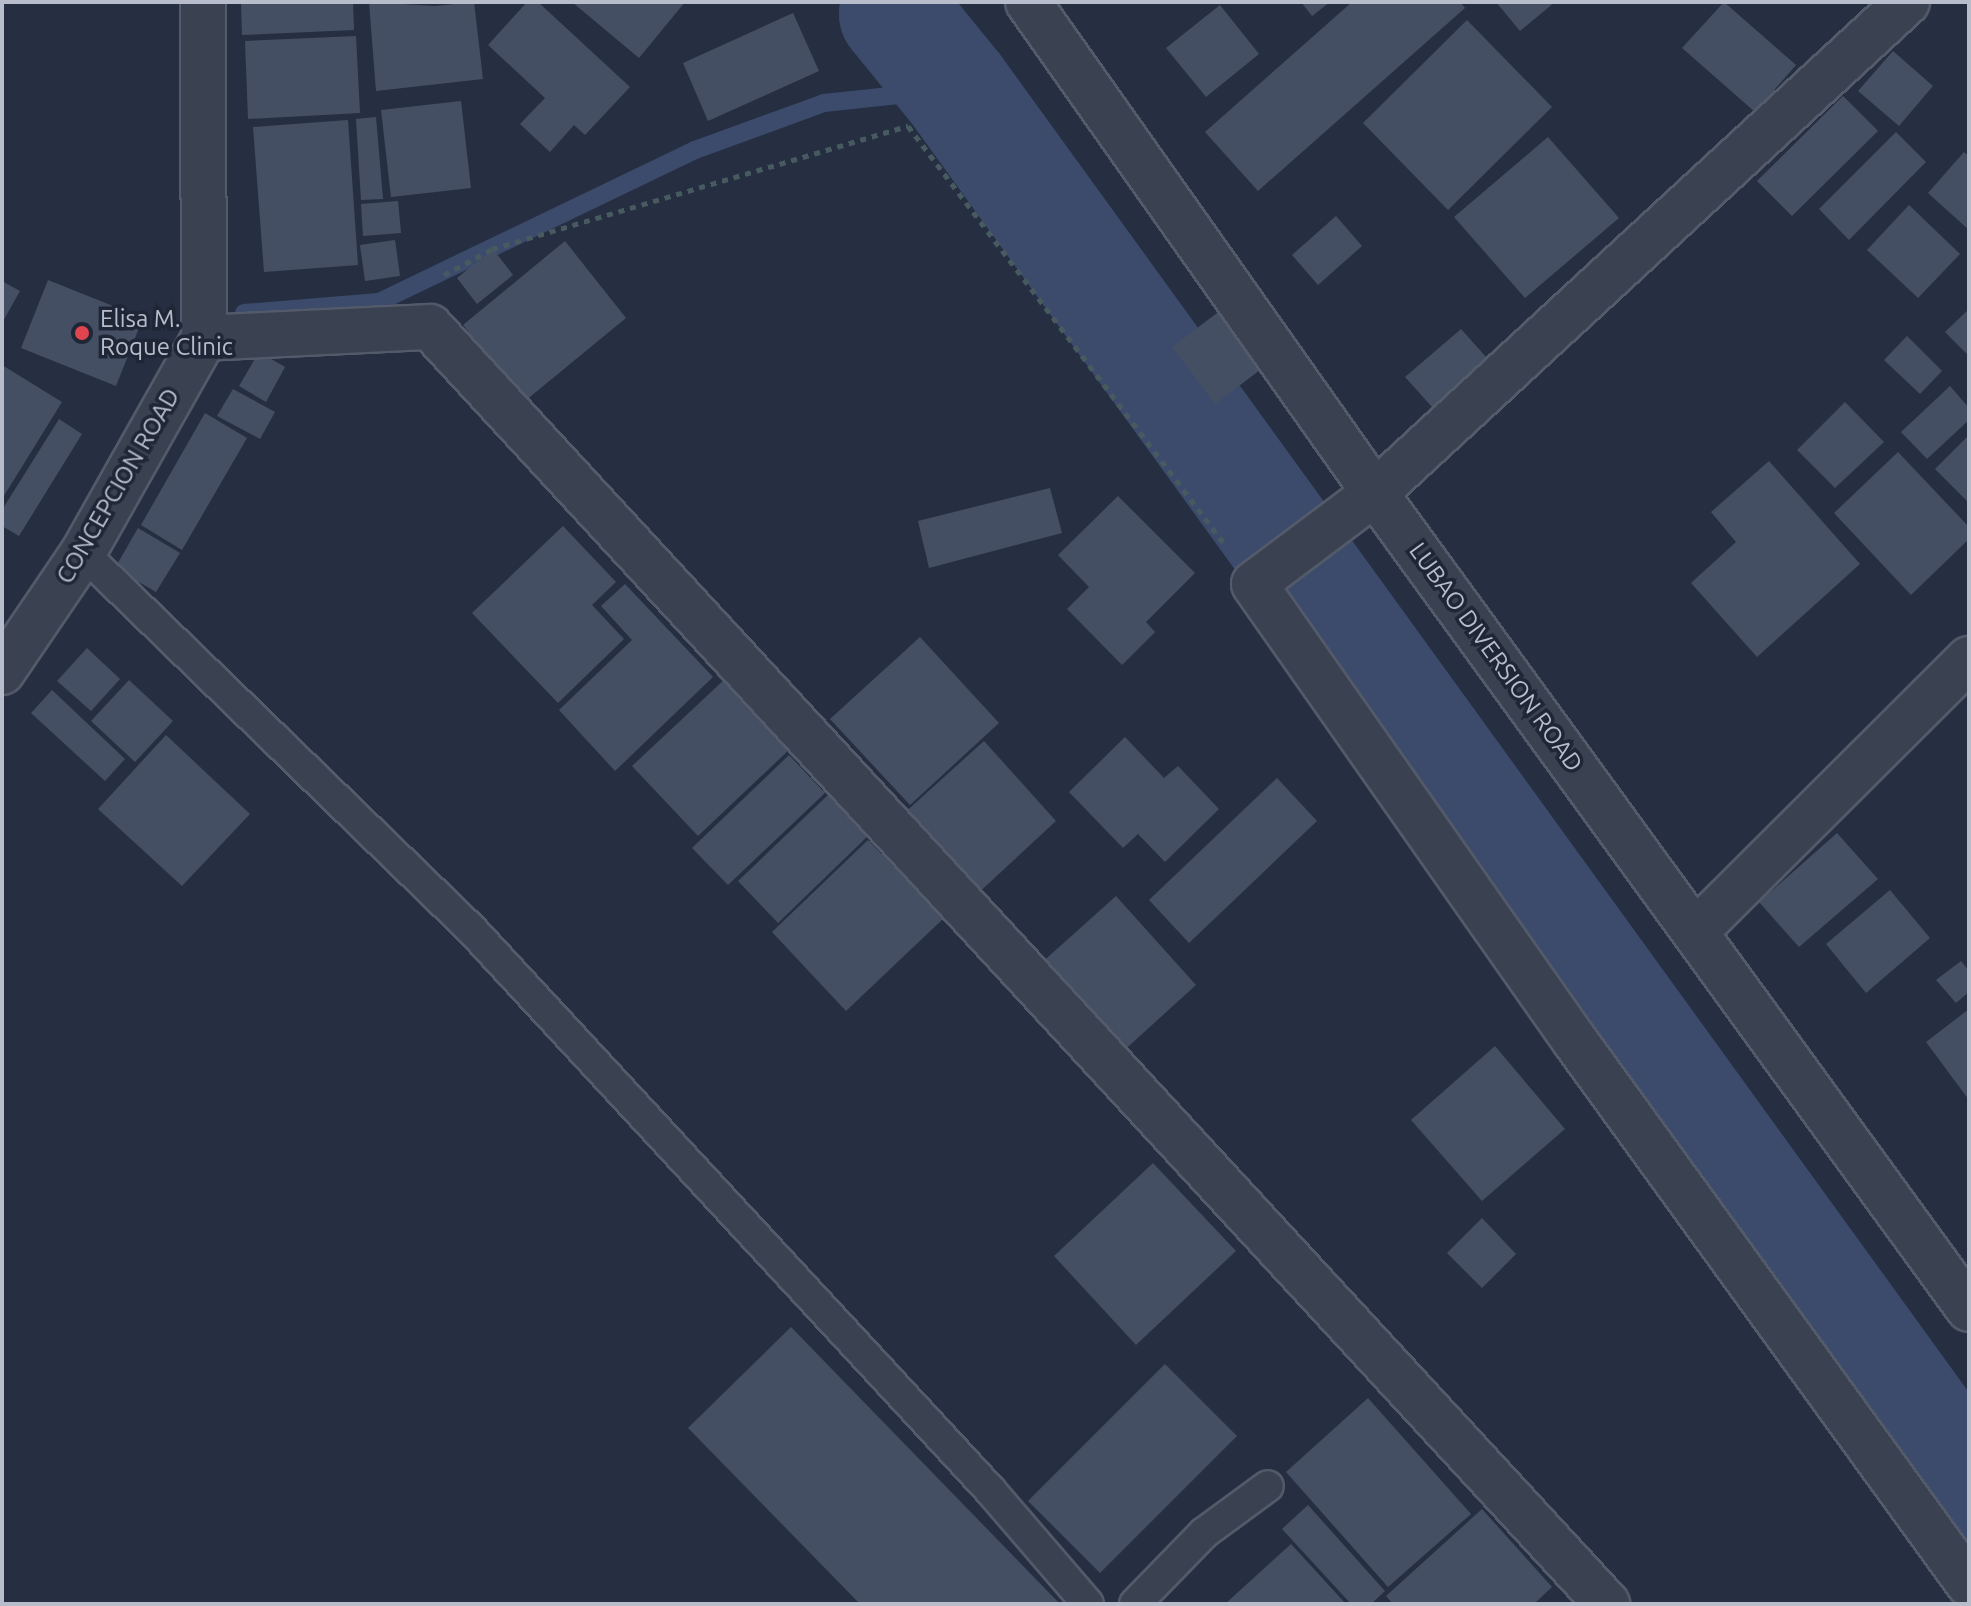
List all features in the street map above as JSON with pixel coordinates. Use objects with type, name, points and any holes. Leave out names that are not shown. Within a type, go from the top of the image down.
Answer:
[{"type":"street","name":"CONCEPCION ROAD","points":[[2,672],[83,553],[204,338],[203,2]]},
{"type":"street","name":"LUBAO DIVERSION ROAD","points":[[1028,2],[1365,500],[1697,930],[1969,1309]]},
{"type":"street","points":[[1907,2],[1365,500],[1263,577],[1575,1041],[1969,1584]]},
{"type":"street","points":[[204,338],[430,327],[1607,1604]]},
{"type":"street","points":[[1697,930],[1969,659]]},
{"type":"lane","points":[[83,553],[472,930],[990,1490],[1088,1604]]},
{"type":"lane","points":[[1135,1604],[1204,1533],[1268,1486]]},
{"type":"path","points":[[437,279],[492,249],[908,126],[1263,577]]},
{"type":"building","points":[[241,2],[353,2],[354,30],[242,35]]},
{"type":"building","points":[[369,2],[435,6],[474,2],[483,79],[376,91]]},
{"type":"building","points":[[527,2],[538,2],[630,87],[585,135],[574,125],[550,152],[520,124],[545,98],[488,45]]},
{"type":"building","points":[[572,2],[685,2],[639,58]]},
{"type":"building","points":[[1301,2],[1330,2],[1312,16]]},
{"type":"building","points":[[1352,2],[1460,2],[1465,8],[1258,191],[1205,132]]},
{"type":"building","points":[[1496,2],[1555,2],[1520,31]]},
{"type":"building","points":[[1724,2],[1796,65],[1755,112],[1682,48]]},
{"type":"building","points":[[1220,5],[1259,54],[1206,97],[1166,48]]},
{"type":"building","points":[[793,13],[819,71],[708,121],[683,63]]},
{"type":"building","points":[[1467,20],[1552,107],[1448,210],[1363,123]]},
{"type":"building","points":[[356,36],[360,113],[248,119],[245,41]]},
{"type":"building","points":[[1893,51],[1933,86],[1899,126],[1858,91]]},
{"type":"building","points":[[1843,96],[1878,131],[1792,216],[1757,181]]},
{"type":"building","points":[[461,101],[471,188],[391,197],[381,110]]},
{"type":"building","points":[[376,117],[383,199],[361,200],[356,119]]},
{"type":"building","points":[[348,120],[358,265],[264,272],[253,127]]},
{"type":"building","points":[[1896,132],[1926,162],[1849,240],[1819,209]]},
{"type":"building","points":[[1548,137],[1619,218],[1525,298],[1454,217]]},
{"type":"building","points":[[1964,152],[1969,156],[1969,230],[1928,193]]},
{"type":"building","points":[[398,201],[401,233],[363,236],[361,204]]},
{"type":"building","points":[[1909,205],[1960,254],[1918,298],[1867,250]]},
{"type":"building","points":[[1336,216],[1362,246],[1318,285],[1292,255]]},
{"type":"building","points":[[395,240],[400,276],[365,281],[360,245]]},
{"type":"building","points":[[565,241],[626,318],[525,401],[463,325]]},
{"type":"building","points":[[493,249],[513,275],[477,304],[457,278]]},
{"type":"building","name":"Elisa M. Roque Clinic","points":[[48,280],[143,318],[116,386],[21,348]]},
{"type":"building","points":[[2,281],[20,291],[2,323]]},
{"type":"building","points":[[1225,307],[1268,364],[1215,404],[1172,347]]},
{"type":"building","points":[[1969,309],[1969,356],[1945,332]]},
{"type":"building","points":[[1461,329],[1487,358],[1432,407],[1405,377]]},
{"type":"building","points":[[1907,336],[1942,371],[1920,394],[1884,360]]},
{"type":"building","points":[[259,352],[285,367],[266,402],[239,386]]},
{"type":"building","points":[[2,365],[62,402],[2,499]]},
{"type":"building","points":[[1950,386],[1969,408],[1969,420],[1927,459],[1901,432]]},
{"type":"building","points":[[233,389],[275,412],[260,439],[217,416]]},
{"type":"building","points":[[1845,402],[1884,442],[1835,488],[1797,450]]},
{"type":"building","points":[[205,413],[247,438],[182,550],[141,525]]},
{"type":"building","points":[[59,419],[82,434],[19,536],[2,526],[2,510]]},
{"type":"building","points":[[1969,435],[1969,503],[1935,469]]},
{"type":"building","points":[[1898,452],[1969,527],[1969,539],[1911,595],[1834,513]]},
{"type":"building","points":[[1769,461],[1860,564],[1757,657],[1691,583],[1736,542],[1711,512]]},
{"type":"building","points":[[1050,488],[1062,533],[929,568],[918,521]]},
{"type":"building","points":[[1118,496],[1195,573],[1146,622],[1155,632],[1122,665],[1067,609],[1089,587],[1058,555]]},
{"type":"building","points":[[563,526],[616,582],[592,605],[624,639],[558,703],[472,613]]},
{"type":"building","points":[[138,528],[180,553],[156,592],[115,568]]},
{"type":"building","points":[[625,584],[713,677],[615,771],[559,710],[632,640],[601,606]]},
{"type":"building","points":[[920,637],[999,723],[910,805],[830,719]]},
{"type":"building","points":[[87,648],[120,679],[91,711],[57,681]]},
{"type":"building","points":[[726,678],[791,748],[698,836],[632,766]]},
{"type":"building","points":[[129,680],[173,721],[135,762],[91,721]]},
{"type":"building","points":[[52,690],[125,759],[105,781],[31,713]]},
{"type":"building","points":[[166,735],[250,814],[182,886],[98,809]]},
{"type":"building","points":[[1125,737],[1164,778],[1178,766],[1219,809],[1165,862],[1138,834],[1123,848],[1069,792]]},
{"type":"building","points":[[984,741],[1056,821],[973,898],[901,816]]},
{"type":"building","points":[[789,755],[825,793],[728,885],[692,848]]},
{"type":"building","points":[[1277,778],[1317,821],[1189,943],[1149,900]]},
{"type":"building","points":[[829,794],[868,836],[778,923],[738,881]]},
{"type":"building","points":[[1837,833],[1878,879],[1799,947],[1759,902]]},
{"type":"building","points":[[868,840],[944,918],[846,1011],[772,932]]},
{"type":"building","points":[[1890,890],[1930,938],[1866,993],[1826,944]]},
{"type":"building","points":[[1116,896],[1196,985],[1119,1055],[1038,966]]},
{"type":"building","points":[[1961,961],[1969,971],[1969,992],[1956,1003],[1936,980]]},
{"type":"building","points":[[1969,1009],[1969,1100],[1926,1042]]},
{"type":"building","points":[[1495,1046],[1565,1129],[1482,1201],[1411,1120]]},
{"type":"building","points":[[1153,1163],[1236,1251],[1136,1345],[1054,1256]]},
{"type":"building","points":[[1482,1218],[1516,1254],[1482,1288],[1447,1253]]},
{"type":"building","points":[[791,1327],[1060,1604],[860,1604],[688,1428]]},
{"type":"building","points":[[1165,1364],[1237,1436],[1100,1573],[1028,1501]]},
{"type":"building","points":[[1368,1398],[1471,1514],[1388,1587],[1286,1472]]},
{"type":"building","points":[[1308,1505],[1385,1591],[1371,1604],[1351,1604],[1282,1529]]},
{"type":"building","points":[[1482,1509],[1552,1587],[1534,1604],[1393,1604],[1386,1596]]},
{"type":"building","points":[[1291,1544],[1346,1604],[1225,1604]]},
{"type":"waterway","points":[[897,2],[895,14],[956,89],[1969,1488]]},
{"type":"waterway","points":[[244,313],[379,302],[695,150],[824,103],[956,89]]},
{"type":"place","name":"Elisa M. Roque Clinic","points":[[82,333]]}]
